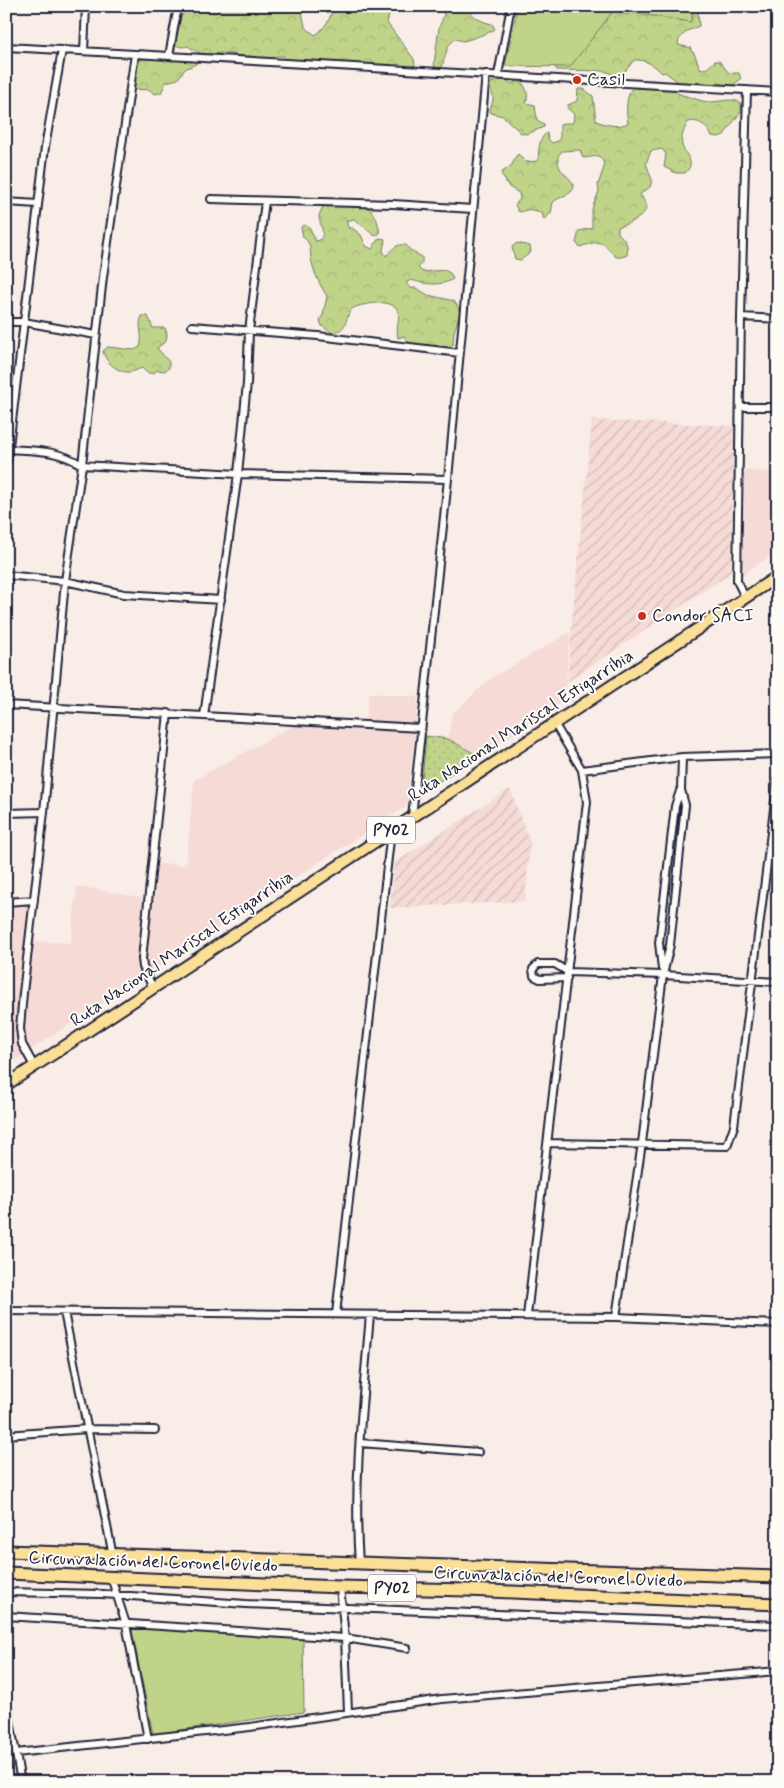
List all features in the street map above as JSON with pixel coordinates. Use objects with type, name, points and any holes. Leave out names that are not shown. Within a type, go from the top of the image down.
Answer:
[{"type":"highway","name":"Circunvalación del Coronel Oviedo","points":[[6,1551],[778,1578]]},
{"type":"highway","name":"Circunvalación del Coronel Oviedo","points":[[6,1574],[467,1590],[778,1604]]},
{"type":"main road","name":"Ruta Nacional Mariscal Estigarribia","points":[[6,1085],[778,576]]},
{"type":"street","points":[[84,51],[86,6]]},
{"type":"street","points":[[169,56],[178,6]]},
{"type":"street","points":[[498,74],[511,6]]},
{"type":"street","points":[[6,47],[498,74],[778,92]]},
{"type":"street","points":[[6,471],[45,147],[62,50]]},
{"type":"street","points":[[34,1066],[22,1044],[20,1028],[44,812],[65,581],[82,466],[103,277],[135,54]]},
{"type":"street","points":[[412,817],[448,479],[486,74]]},
{"type":"street","points":[[745,598],[737,581],[747,90]]},
{"type":"street","points":[[211,199],[393,204],[473,210]]},
{"type":"street","points":[[204,716],[238,474],[247,383],[249,331],[265,201]]},
{"type":"street","points":[[6,202],[38,204]]},
{"type":"street","points":[[741,317],[778,319]]},
{"type":"street","points":[[6,322],[24,322],[96,335]]},
{"type":"street","points":[[192,326],[318,336],[460,352]]},
{"type":"street","points":[[740,407],[778,407]]},
{"type":"street","points":[[8,449],[45,451],[67,456],[82,466],[238,474],[448,479]]},
{"type":"street","points":[[6,574],[65,581],[124,594],[221,600]]},
{"type":"street","points":[[6,705],[54,706],[420,728]]},
{"type":"street","points":[[153,988],[143,968],[142,959],[168,713]]},
{"type":"street","points":[[527,1316],[587,802],[582,770],[554,723]]},
{"type":"street","points":[[582,770],[682,757],[778,754]]},
{"type":"street","points":[[616,1317],[642,1144],[663,974],[670,945],[685,805],[681,790],[682,757]]},
{"type":"street","points":[[548,1143],[727,1146],[734,1126],[778,777]]},
{"type":"street","points":[[663,974],[659,943],[675,806],[681,790]]},
{"type":"street","points":[[6,813],[44,812]]},
{"type":"street","points":[[336,1314],[391,830]]},
{"type":"street","points":[[6,902],[34,900]]},
{"type":"street","points":[[568,975],[555,964],[538,964],[534,969],[534,976],[540,978],[568,975],[663,974],[778,982]]},
{"type":"street","points":[[6,1311],[616,1317],[778,1324]]},
{"type":"street","points":[[64,1312],[112,1556]]},
{"type":"street","points":[[359,1564],[357,1536],[360,1443],[370,1315]]},
{"type":"street","points":[[6,1435],[87,1428],[155,1430]]},
{"type":"street","points":[[360,1443],[478,1452]]},
{"type":"street","points":[[111,1578],[126,1624],[148,1739]]},
{"type":"street","points":[[340,1587],[345,1638],[348,1712]]},
{"type":"street","points":[[6,1592],[342,1608],[778,1625]]},
{"type":"street","points":[[6,1616],[345,1638],[407,1648]]},
{"type":"street","points":[[16,1753],[250,1727],[442,1699],[778,1671]]},
{"type":"street","points":[[6,1698],[21,1782]]},
{"type":"shaded area","points":[[592,420],[734,426],[731,573],[567,682],[573,610]]},
{"type":"shaded area","points":[[745,470],[778,473],[778,550],[742,575]]},
{"type":"shaded area","points":[[570,632],[564,700],[479,756],[448,739],[452,714],[490,679]]},
{"type":"shaded area","points":[[369,693],[418,697],[407,806],[6,1066],[6,905],[30,904],[27,941],[71,943],[77,886],[154,900],[158,864],[186,865],[194,780],[295,725],[364,731]]},
{"type":"shaded area","points":[[510,789],[530,842],[525,901],[390,908],[394,863]]},
{"type":"green space","points":[[224,6],[301,6],[305,27],[315,35],[327,23],[333,6],[388,6],[389,15],[387,23],[414,59],[415,66],[404,72],[397,73],[384,69],[341,70],[323,66],[311,59],[300,63],[288,61],[284,56],[277,56],[272,59],[224,53],[204,54],[188,46],[176,45],[172,41],[181,17],[189,7],[215,13]]},
{"type":"green space","points":[[421,6],[468,6],[474,16],[492,24],[495,29],[465,41],[455,39],[448,46],[442,67],[440,70],[437,70],[434,64],[439,28],[444,15],[440,7],[430,9]]},
{"type":"green space","points":[[518,6],[694,6],[691,22],[614,10],[570,67],[505,66]]},
{"type":"green space","points":[[611,6],[622,14],[628,15],[628,6],[677,17],[680,22],[684,6],[699,6],[699,26],[687,31],[679,39],[678,45],[691,48],[700,68],[707,68],[715,61],[719,61],[729,73],[739,73],[741,79],[730,87],[681,84],[665,72],[662,73],[653,65],[638,60],[634,60],[626,70],[616,76],[605,71],[557,70],[553,65]]},
{"type":"green space","points":[[184,54],[191,54],[196,58],[196,64],[185,69],[178,79],[166,82],[161,93],[154,94],[150,90],[131,89],[127,84],[126,78],[130,73],[130,61],[140,56],[154,56],[172,60]]},
{"type":"green space","points":[[519,78],[527,93],[526,103],[535,105],[537,120],[544,124],[544,127],[527,134],[521,133],[503,116],[491,113],[490,111],[493,98],[490,83],[502,80],[513,84]]},
{"type":"green space","points":[[651,80],[661,82],[676,92],[701,101],[737,101],[741,103],[742,110],[724,135],[718,137],[712,136],[705,126],[699,122],[688,122],[682,139],[683,149],[690,162],[690,166],[685,173],[676,173],[664,167],[666,154],[662,149],[651,151],[646,163],[652,180],[650,187],[640,194],[646,205],[645,210],[636,220],[618,227],[618,233],[627,245],[627,255],[616,257],[607,247],[600,243],[592,243],[580,247],[576,243],[579,231],[592,228],[592,209],[599,191],[598,185],[604,167],[603,161],[599,156],[583,158],[580,150],[562,151],[558,156],[558,164],[574,185],[571,192],[553,202],[551,213],[544,220],[542,213],[537,211],[518,211],[515,205],[520,199],[519,193],[509,187],[501,173],[512,165],[518,154],[525,162],[538,161],[540,141],[547,133],[548,139],[552,143],[558,141],[560,125],[563,123],[573,123],[574,114],[567,108],[568,105],[577,101],[578,89],[584,89],[593,96],[596,121],[616,126],[628,123],[627,103],[629,94],[634,86],[641,87]]},
{"type":"green space","points":[[343,203],[367,204],[377,220],[380,233],[375,236],[354,219],[346,221],[349,229],[351,227],[361,235],[366,246],[372,249],[379,238],[385,239],[383,251],[386,256],[397,246],[406,245],[410,250],[422,257],[422,263],[418,268],[423,272],[444,270],[450,273],[453,279],[448,282],[427,284],[411,280],[406,283],[410,288],[416,288],[428,295],[454,301],[458,307],[460,313],[454,332],[453,345],[448,349],[430,353],[417,352],[405,348],[407,341],[404,336],[398,338],[398,310],[396,307],[386,303],[367,304],[353,308],[344,327],[332,333],[322,326],[320,320],[327,296],[315,272],[309,245],[303,237],[301,227],[304,225],[310,228],[315,240],[318,241],[322,236],[319,217],[324,205],[335,204],[336,207]]},
{"type":"green space","points":[[517,243],[530,246],[531,252],[521,260],[515,259],[512,247]]},
{"type":"green space","points":[[142,316],[148,316],[153,328],[165,328],[167,334],[166,341],[157,348],[169,362],[169,368],[164,371],[158,370],[153,373],[147,373],[142,368],[132,372],[121,371],[113,366],[104,355],[103,351],[108,347],[134,350],[140,347]]},
{"type":"green space","points":[[426,736],[448,739],[479,756],[421,793]]},
{"type":"green space","points":[[131,1627],[303,1639],[304,1712],[153,1734]]},
{"type":"place","name":"Casil","points":[[577,80]]},
{"type":"place","name":"Condor SACI","points":[[642,616]]}]
